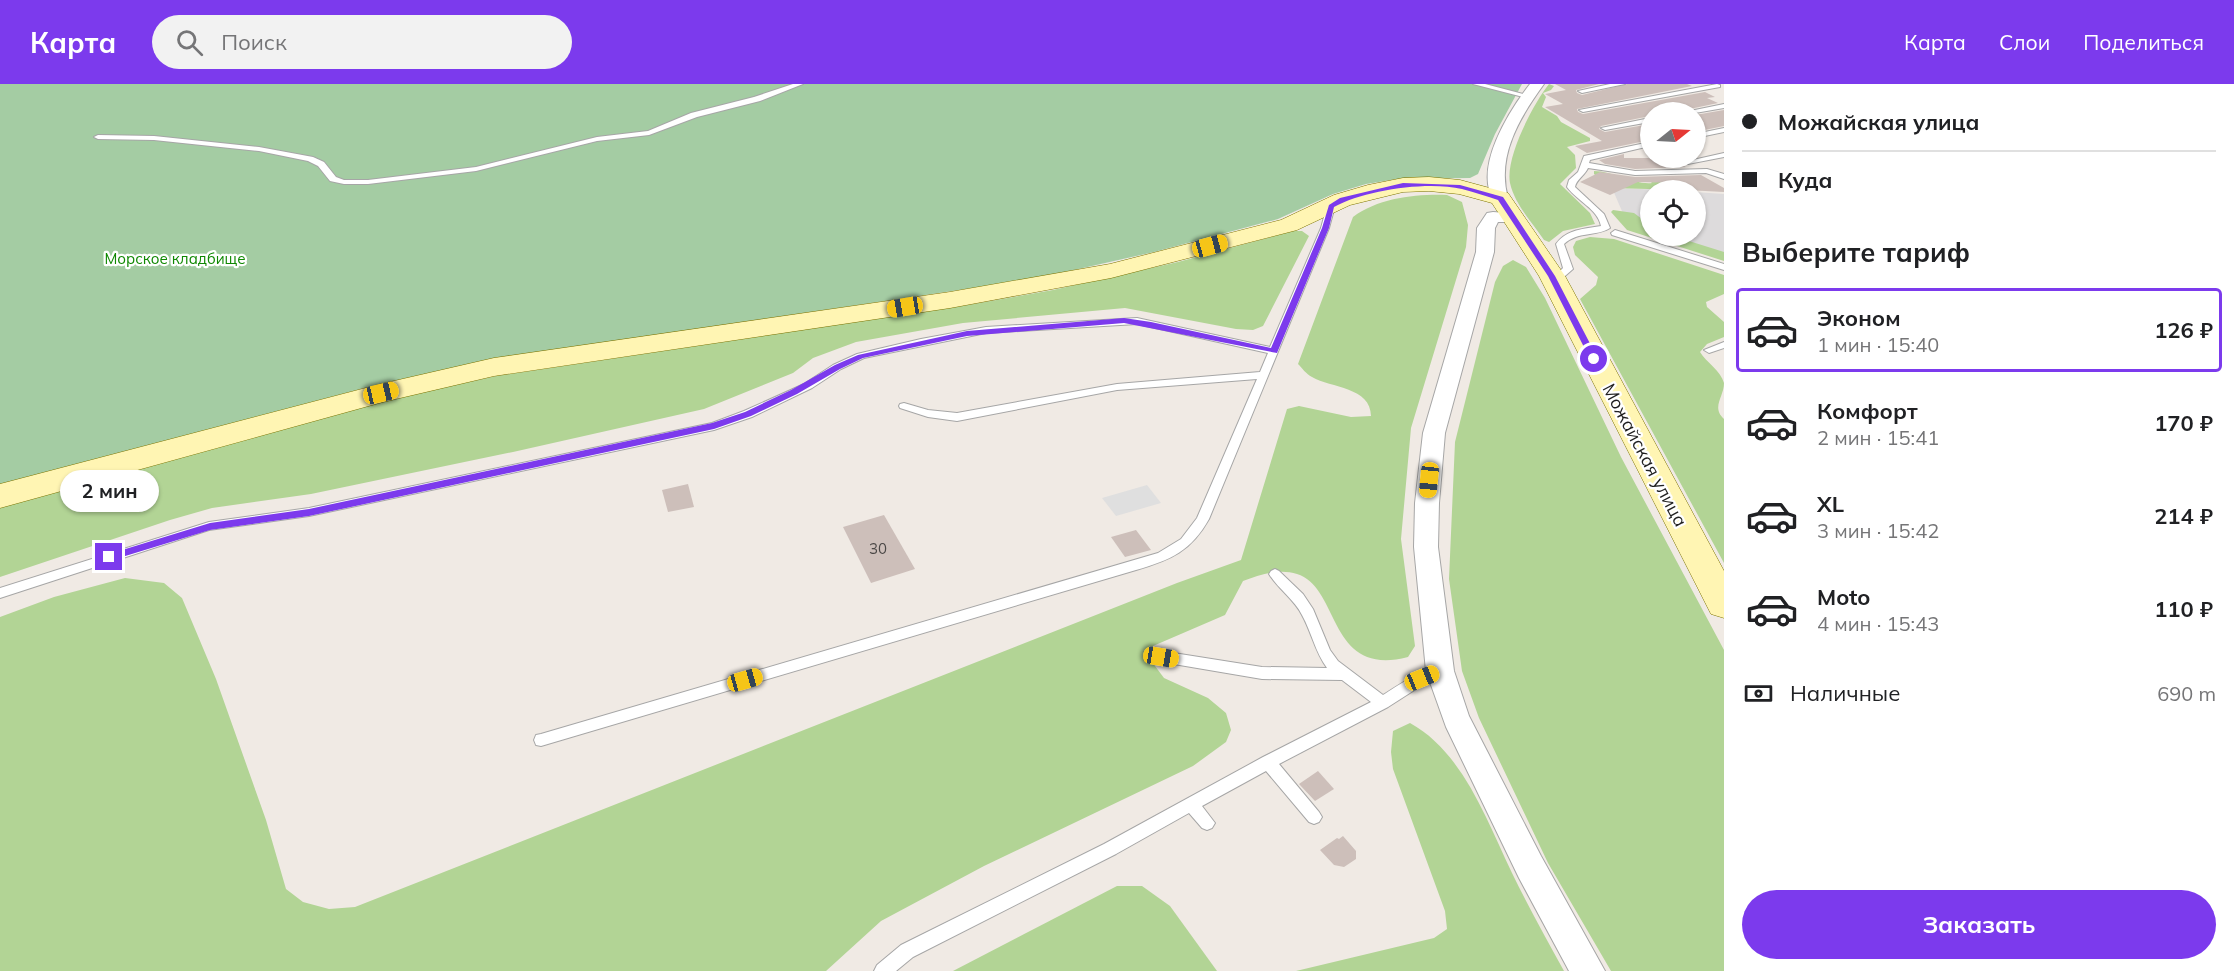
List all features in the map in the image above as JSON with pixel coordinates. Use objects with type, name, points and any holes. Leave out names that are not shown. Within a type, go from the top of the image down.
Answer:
[{"type":"main road","points":[[0,496],[358,399],[494,367],[1046,284],[1160,259],[1278,228],[1342,200],[1403,185],[1460,187],[1507,208]]},
{"type":"main road","name":"Можайская улица","points":[[1507,208],[1552,276],[1611,392],[1723,600]]},
{"type":"street","name":"Можайская улица","points":[[1507,208],[1495,181],[1496,163],[1532,90]]},
{"type":"street","points":[[1507,208],[1488,221],[1485,252],[1434,434],[1426,503],[1425,547],[1440,671],[1455,718],[1530,867],[1587,971]]},
{"type":"lane","points":[[99,137],[154,138],[259,150],[310,159],[321,164],[333,178],[344,182],[369,182],[476,169],[597,139],[649,133],[694,115],[757,99],[800,84]]},
{"type":"lane","points":[[1476,84],[1532,90]]},
{"type":"lane","points":[[1582,91],[1622,84]]},
{"type":"lane","points":[[1583,110],[1718,87]]},
{"type":"lane","points":[[1706,109],[1724,106]]},
{"type":"lane","points":[[1605,128],[1640,122]]},
{"type":"lane","points":[[1706,134],[1724,130]]},
{"type":"lane","points":[[1552,276],[1562,274],[1568,269],[1560,244],[1562,241],[1571,235],[1606,228],[1598,212],[1574,193],[1571,187],[1572,182],[1581,176],[1587,158],[1592,155],[1640,146]]},
{"type":"lane","points":[[1706,158],[1724,155]]},
{"type":"lane","points":[[1585,165],[1635,173],[1707,171],[1722,176]]},
{"type":"lane","points":[[541,740],[1128,567],[1180,549],[1198,531],[1325,228],[1331,206]]},
{"type":"lane","points":[[1615,233],[1724,267]]},
{"type":"lane","points":[[0,593],[210,526],[309,512],[714,426],[748,414],[808,386],[837,367],[861,356],[921,342],[986,330],[1124,321],[1151,324],[1274,351]]},
{"type":"lane","points":[[1709,350],[1724,345]]},
{"type":"lane","points":[[903,406],[928,413],[957,417],[1117,387],[1263,375]]},
{"type":"lane","points":[[1275,574],[1298,598],[1308,613],[1324,653],[1342,674],[1383,703]]},
{"type":"lane","points":[[1161,657],[1262,673],[1342,674]]},
{"type":"lane","points":[[883,971],[907,951],[1110,849],[1268,762],[1383,703],[1422,678],[1440,671]]},
{"type":"lane","points":[[1268,762],[1314,817]]},
{"type":"lane","points":[[1191,804],[1206,823]]},
{"type":"shaded area","points":[[1612,188],[1640,189],[1640,229],[1628,225]]},
{"type":"shaded area","points":[[1706,193],[1724,194],[1724,254],[1697,246],[1706,246]]},
{"type":"shaded area","points":[[1147,485],[1161,503],[1116,516],[1102,498]]},
{"type":"green space","name":"Морское кладбище","points":[[0,84],[1522,84],[1495,134],[1478,174],[1470,178],[1397,179],[1366,184],[1333,194],[1278,219],[1154,252],[1034,279],[492,359],[376,385],[0,486]]},
{"type":"green space","points":[[1549,84],[1554,86],[1543,93]]},
{"type":"green space","points":[[1543,93],[1546,97],[1542,107],[1557,116],[1561,122],[1590,138],[1590,141],[1567,147],[1575,155],[1576,168],[1560,184],[1590,213],[1595,224],[1563,231],[1549,242],[1544,240],[1520,206],[1510,183],[1512,160],[1535,104]]},
{"type":"green space","points":[[1594,171],[1609,173],[1640,182],[1640,189],[1612,188],[1594,174]]},
{"type":"green space","points":[[1422,195],[1447,195],[1462,202],[1468,225],[1466,247],[1411,428],[1401,539],[1415,646],[1408,657],[1382,660],[1363,655],[1349,644],[1322,596],[1311,582],[1297,574],[1276,572],[1243,581],[1225,615],[1153,646],[1149,658],[1164,678],[1208,698],[1226,713],[1231,730],[1226,742],[1193,766],[984,866],[881,921],[826,971],[0,971],[0,617],[54,597],[125,578],[164,583],[182,598],[216,679],[266,820],[286,889],[303,902],[329,909],[355,907],[1177,583],[1241,560],[1287,409],[1299,406],[1351,417],[1371,416],[1369,406],[1357,394],[1312,377],[1298,364],[1353,217],[1386,201]]},
{"type":"green space","points":[[1613,210],[1634,213],[1640,218],[1640,234],[1627,230],[1611,212]]},
{"type":"green space","points":[[1293,231],[1302,231],[1309,236],[1263,326],[1253,330],[1236,329],[1125,308],[963,323],[856,342],[813,358],[793,373],[704,409],[311,494],[212,508],[0,577],[0,506],[383,401],[496,376],[956,307],[1053,290],[1178,262]]},
{"type":"green space","points":[[1590,237],[1614,239],[1724,275],[1724,294],[1706,302],[1707,307],[1724,322],[1724,337],[1707,344],[1700,352],[1720,374],[1724,383],[1718,406],[1720,415],[1724,419],[1724,563],[1580,299],[1596,285],[1598,277],[1575,255],[1573,247],[1576,241]]},
{"type":"green space","points":[[1677,246],[1705,246],[1724,252],[1724,261]]},
{"type":"green space","points":[[1513,260],[1526,267],[1545,298],[1621,457],[1724,650],[1724,971],[1611,971],[1548,863],[1479,718],[1462,671],[1449,579],[1455,442],[1495,282],[1503,266]]},
{"type":"green space","points":[[1410,723],[1445,751],[1472,789],[1518,885],[1564,971],[1296,971],[1434,938],[1447,929],[1445,911],[1393,769],[1391,752],[1393,731]]},
{"type":"green space","points":[[1117,886],[1142,886],[1170,906],[1217,971],[953,971]]},
{"type":"building","points":[[1555,84],[1599,84],[1576,90],[1582,95],[1627,84],[1687,84],[1692,86],[1577,109],[1583,114],[1640,104],[1640,118],[1601,126],[1599,129],[1605,132],[1640,126],[1640,142],[1587,153],[1575,146],[1602,141],[1545,107],[1563,104],[1545,94],[1566,90]]},
{"type":"building","points":[[1705,92],[1715,97],[1707,98],[1718,103],[1706,106],[1706,102],[1650,102]]},
{"type":"building","points":[[1724,110],[1724,126],[1706,130],[1706,113]]},
{"type":"building","points":[[1624,154],[1624,158],[1640,158],[1640,168],[1660,168],[1635,169],[1605,164],[1599,160]]},
{"type":"building","points":[[1600,172],[1635,177],[1701,175],[1724,188],[1724,192],[1706,191],[1706,180],[1640,180],[1640,182],[1610,195],[1580,182]]},
{"type":"building","points":[[688,484],[694,507],[668,512],[662,490]]},
{"type":"building","points":[[884,515],[915,569],[871,583],[843,527]]},
{"type":"building","points":[[1136,530],[1151,550],[1125,557],[1111,537]]},
{"type":"building","points":[[1318,771],[1334,789],[1315,801],[1299,784]]},
{"type":"building","points":[[1343,836],[1356,851],[1356,859],[1344,867],[1334,865],[1320,850]]},
{"type":"route","points":[[109,557],[210,526],[309,512],[714,426],[748,414],[808,386],[837,367],[861,356],[967,333],[1035,326],[1137,321],[1274,351],[1325,228],[1331,206],[1342,200],[1376,190],[1403,185],[1429,184],[1460,187],[1500,198],[1552,276],[1594,359]]}]
